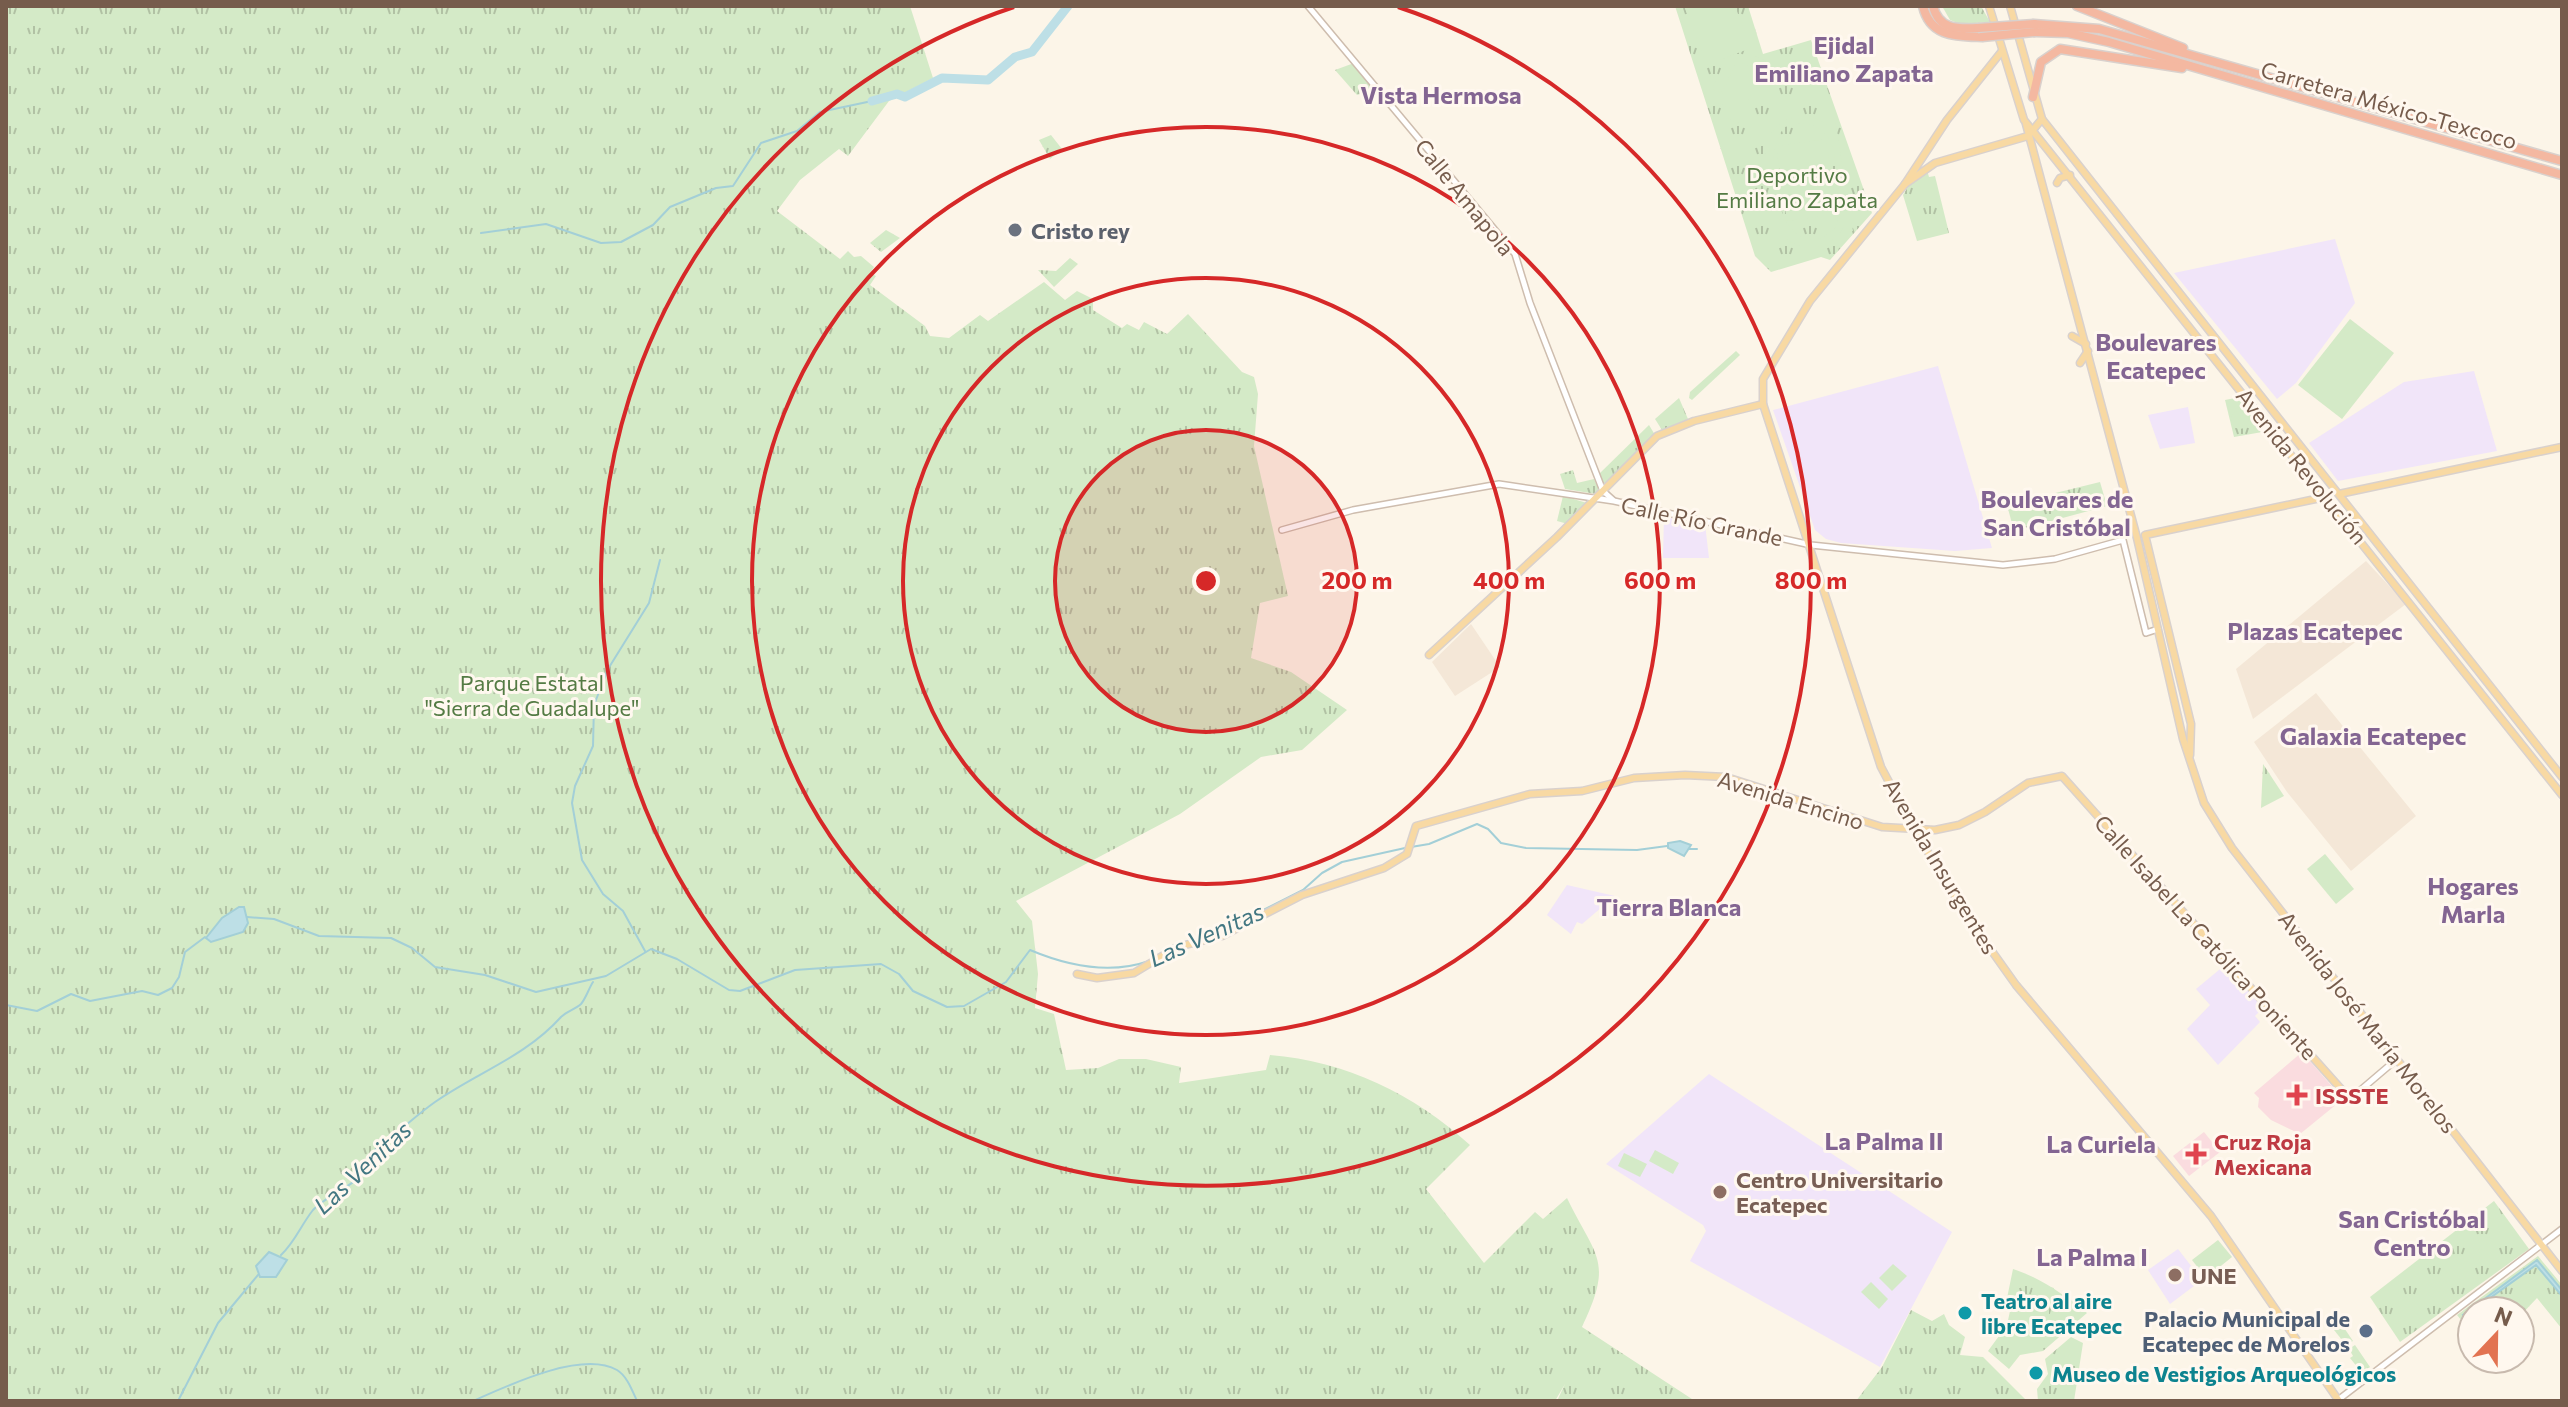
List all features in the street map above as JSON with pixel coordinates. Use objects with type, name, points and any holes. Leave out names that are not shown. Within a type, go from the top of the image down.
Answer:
[{"type":"highway","points":[[1923,6],[1930,23],[1944,34],[2034,28],[2099,29],[2206,57]]},
{"type":"highway","points":[[1933,6],[1938,19],[1950,28],[1980,33]]},
{"type":"highway","points":[[2077,6],[2206,57]]},
{"type":"highway","points":[[2034,28],[2095,39],[2205,70]]},
{"type":"highway","points":[[2033,97],[2041,62],[2060,49],[2205,70]]},
{"type":"highway","name":"Carretera México-Texcoco","points":[[2206,57],[2562,161]]},
{"type":"highway","name":"Carretera México-Texcoco","points":[[2205,70],[2562,175]]},
{"type":"main road","points":[[1989,6],[2002,51]]},
{"type":"main road","name":"Avenida Revolución","points":[[2010,6],[2033,97],[2042,119],[2562,777]]},
{"type":"main road","name":"Avenida José María Morelos","points":[[2002,51],[2026,124],[2032,133],[2137,538],[2190,762],[2204,803],[2222,835],[2562,1271]]},
{"type":"main road","name":"Avenida Insurgentes","points":[[2002,51],[1905,184],[1837,266],[1793,327],[1763,379],[1763,404],[1881,767],[1915,831],[1969,919],[2016,985],[2211,1216],[2338,1400]]},
{"type":"main road","points":[[2032,133],[2042,119]]},
{"type":"main road","name":"Avenida Insurgentes","points":[[1905,184],[1935,163],[2032,133]]},
{"type":"main road","name":"Avenida Revolución","points":[[2032,133],[2070,175],[2562,795]]},
{"type":"main road","points":[[1929,148],[1935,163]]},
{"type":"main road","points":[[2057,183],[2060,178],[2070,175]]},
{"type":"main road","points":[[2072,336],[2087,348],[2080,363]]},
{"type":"main road","points":[[1429,655],[1657,436],[1694,421],[1763,404]]},
{"type":"main road","points":[[2339,494],[2562,447]]},
{"type":"main road","name":"Avenida José María Morelos","points":[[2190,762],[2191,724],[2145,535],[2325,497]]},
{"type":"main road","points":[[2137,538],[2152,566]]},
{"type":"main road","name":"Avenida Encino","points":[[1077,974],[1097,978],[1148,968],[1169,950],[1215,939],[1302,895],[1384,868],[1408,850],[1416,826],[1530,794],[1582,791],[1634,778],[1726,777],[1870,823],[1915,831],[1959,825],[2028,783],[2062,776]]},
{"type":"main road","name":"Calle Isabel La Católica Poniente","points":[[2062,776],[2350,1099]]},
{"type":"street","name":"Calle Amapola","points":[[1308,6],[1515,254],[1603,491],[1614,501]]},
{"type":"street","name":"Calle Río Grande","points":[[1282,530],[1353,510],[1499,484],[1614,501],[1811,545],[2023,565],[2123,540],[2146,633],[2158,629]]},
{"type":"street","points":[[2350,1099],[2397,1059]]},
{"type":"street","points":[[2338,1400],[2562,1229]]},
{"type":"shaded area","points":[[2335,239],[2355,303],[2296,383],[2277,399],[2174,273]]},
{"type":"shaded area","points":[[1938,366],[1992,548],[1955,551],[1841,543],[1826,539],[1815,530],[1773,410]]},
{"type":"shaded area","points":[[2474,371],[2497,451],[2338,481],[2309,443],[2404,382]]},
{"type":"shaded area","points":[[2188,407],[2195,443],[2160,449],[2148,415]]},
{"type":"shaded area","points":[[1664,515],[1705,524],[1709,558],[1663,558]]},
{"type":"shaded area","points":[[2366,561],[2406,604],[2253,719],[2236,669]]},
{"type":"shaded area","points":[[1471,624],[1500,667],[1455,696],[1432,662]]},
{"type":"shaded area","points":[[2316,693],[2416,816],[2351,871],[2287,792],[2254,742]]},
{"type":"shaded area","points":[[1567,885],[1615,896],[1582,924],[1577,922],[1571,934],[1547,915]]},
{"type":"shaded area","points":[[2225,965],[2263,1008],[2255,1016],[2260,1022],[2218,1065],[2187,1029],[2210,1005],[2196,989]]},
{"type":"shaded area","name":"ISSSTE","points":[[2302,1052],[2343,1099],[2300,1134],[2271,1120],[2258,1107],[2259,1098],[2254,1093]]},
{"type":"shaded area","points":[[1709,1074],[1952,1232],[1880,1367],[1690,1261],[1706,1231],[1703,1225],[1606,1164]]},
{"type":"shaded area","name":"Cruz Roja Mexicana","points":[[2204,1132],[2220,1152],[2189,1176],[2173,1156]]},
{"type":"shaded area","name":"UNE","points":[[2178,1249],[2202,1280],[2170,1304],[2148,1270]]},
{"type":"green space","name":"Parque Estatal \"Sierra de Guadalupe\"","points":[[6,6],[910,6],[933,78],[889,101],[848,156],[839,149],[800,180],[777,211],[840,259],[848,251],[854,257],[861,256],[874,267],[870,273],[876,276],[870,285],[925,326],[930,336],[949,338],[980,315],[988,321],[1044,282],[1065,300],[1077,291],[1093,299],[1093,310],[1122,328],[1127,324],[1139,330],[1144,322],[1167,334],[1188,314],[1242,372],[1254,377],[1258,394],[1254,446],[1288,596],[1260,603],[1251,658],[1291,672],[1347,710],[1302,750],[1261,757],[1180,814],[1016,901],[1032,921],[1038,974],[1035,1008],[1054,1014],[1066,1070],[1098,1068],[1119,1059],[1146,1059],[1181,1067],[1179,1083],[1266,1070],[1270,1055],[1325,1064],[1378,1083],[1426,1110],[1470,1145],[1426,1189],[1484,1263],[1535,1212],[1543,1219],[1567,1198],[1593,1248],[1599,1273],[1592,1305],[1582,1327],[1695,1401],[1557,1401],[1565,1384],[1555,1401],[6,1401]]},
{"type":"green space","name":"Deportivo Emiliano Zapata","points":[[1675,6],[1748,6],[1763,54],[1811,40],[1872,213],[1830,260],[1821,257],[1771,272],[1755,256]]},
{"type":"green space","points":[[1684,6],[1735,6],[1751,48],[1707,65]]},
{"type":"green space","points":[[1942,6],[1981,6],[1990,22],[1960,24],[1950,20]]},
{"type":"green space","points":[[1755,56],[1766,61],[1738,123],[1726,118],[1730,108],[1718,103],[1737,61],[1750,66]]},
{"type":"green space","points":[[1354,63],[1376,89],[1357,95],[1335,70]]},
{"type":"green space","points":[[1723,66],[1732,70],[1721,93],[1712,89]]},
{"type":"green space","points":[[1799,115],[1809,115],[1828,125],[1828,120],[1835,119],[1853,231],[1845,232],[1844,227],[1832,240],[1818,247],[1802,247],[1786,239],[1786,244],[1778,244],[1762,132],[1768,131],[1770,135],[1781,122]],"holes":[[[1802,123],[1814,126],[1827,135],[1835,158],[1837,220],[1835,228],[1817,239],[1801,238],[1789,226],[1780,207],[1775,184],[1777,141],[1785,127]]]},
{"type":"green space","points":[[1051,135],[1062,149],[1050,159],[1039,140]]},
{"type":"green space","points":[[1826,139],[1837,214],[1787,221],[1776,146]]},
{"type":"green space","points":[[1927,170],[1929,177],[1935,176],[1949,233],[1917,241],[1903,195],[1909,185]]},
{"type":"green space","points":[[886,230],[900,238],[881,252],[870,243]]},
{"type":"green space","points":[[1070,258],[1078,264],[1054,287],[1038,270],[1056,271]]},
{"type":"green space","points":[[2350,319],[2394,353],[2342,419],[2298,385]]},
{"type":"green space","points":[[1736,351],[1740,355],[1692,400],[1689,398],[1690,392]]},
{"type":"green space","points":[[2240,397],[2268,431],[2234,437],[2225,400]]},
{"type":"green space","points":[[1679,398],[1688,419],[1662,430],[1655,419]]},
{"type":"green space","points":[[2236,411],[2244,411],[2249,420],[2247,427],[2236,429],[2231,424],[2231,416]]},
{"type":"green space","points":[[1649,425],[1655,435],[1606,487],[1599,474]]},
{"type":"green space","points":[[1573,470],[1577,483],[1594,479],[1599,490],[1596,494],[1565,489],[1560,474]]},
{"type":"green space","points":[[2100,482],[2107,506],[2014,531],[2007,505]]},
{"type":"green space","points":[[2081,493],[2086,509],[2054,518],[2050,502]]},
{"type":"green space","points":[[1563,496],[1587,503],[1568,524],[1557,521]]},
{"type":"green space","points":[[2263,764],[2284,796],[2261,808]]},
{"type":"green space","points":[[2325,854],[2354,889],[2336,904],[2307,869]]},
{"type":"green space","points":[[1655,1150],[1679,1163],[1673,1174],[1649,1161]]},
{"type":"green space","points":[[1624,1153],[1647,1164],[1640,1177],[1618,1166]]},
{"type":"green space","points":[[2494,1201],[2529,1249],[2465,1295],[2456,1295],[2456,1302],[2400,1342],[2370,1297]]},
{"type":"green space","points":[[2218,1240],[2232,1257],[2206,1278],[2192,1260]]},
{"type":"green space","points":[[2538,1256],[2562,1285],[2562,1329],[2536,1299],[2536,1295],[2484,1295]]},
{"type":"green space","points":[[1893,1264],[1907,1276],[1892,1291],[1879,1278]]},
{"type":"green space","points":[[2013,1269],[2052,1287],[2087,1313],[2043,1351],[2020,1355],[2009,1369],[1988,1351],[2007,1325],[2010,1311],[2006,1303]]},
{"type":"green space","points":[[1871,1282],[1888,1299],[1879,1309],[1861,1292]]},
{"type":"green space","points":[[2034,1283],[2054,1288],[2047,1318],[2027,1313]]},
{"type":"green space","points":[[2055,1296],[2073,1301],[2063,1333],[2046,1327]]},
{"type":"green space","points":[[1911,1310],[1932,1321],[1944,1314],[1949,1325],[1965,1337],[1960,1355],[1983,1357],[2027,1401],[1856,1401],[1882,1367]]},
{"type":"green space","points":[[2338,1319],[2353,1341],[2346,1345],[2330,1325]]},
{"type":"green space","points":[[2071,1337],[2083,1343],[2074,1401],[2038,1401],[2037,1389],[2048,1374],[2045,1359]]},
{"type":"green space","points":[[2355,1345],[2370,1367],[2362,1373],[2350,1358],[2353,1356],[2349,1349]]},
{"type":"water","points":[[1680,841],[1691,845],[1684,856],[1668,848],[1668,843]]},
{"type":"water","points":[[244,907],[248,923],[243,932],[211,942],[206,938],[222,918]]},
{"type":"water","points":[[269,1252],[287,1260],[276,1277],[260,1277],[256,1266]]},
{"type":"water","points":[[2537,1260],[2562,1290],[2562,1296],[2536,1265],[2490,1295]]},
{"type":"waterway","points":[[872,101],[897,94],[905,97],[942,78],[988,80],[1015,57],[1032,52],[1068,6]]},
{"type":"waterway","points":[[481,233],[546,224],[601,243],[621,242],[653,225],[670,207],[716,188],[733,186],[761,143],[797,131],[820,112],[872,101]]},
{"type":"waterway","name":"Las Venitas","points":[[645,951],[623,911],[603,894],[582,860],[572,803],[575,786],[593,746],[594,705],[608,669],[649,603],[660,560]]},
{"type":"waterway","name":"Las Venitas","points":[[1411,847],[1429,844],[1477,824],[1488,829],[1501,843],[1526,848],[1637,850],[1667,846]]},
{"type":"waterway","name":"Las Venitas","points":[[1213,935],[1303,890],[1322,873],[1342,862],[1405,848]]},
{"type":"waterway","name":"Las Venitas","points":[[1689,849],[1697,849]]},
{"type":"waterway","name":"Las Venitas","points":[[247,917],[274,919],[319,936],[391,938],[412,948],[435,967],[485,975],[536,992],[606,976],[651,949],[677,959],[729,990],[740,991],[795,970],[881,964],[899,974],[913,991],[947,1007],[964,1006],[1006,982],[1030,950],[1089,967],[1119,967],[1149,961]]},
{"type":"waterway","name":"Las Venitas","points":[[6,1005],[37,1011],[71,994],[90,1001],[142,991],[158,995],[172,988],[179,977],[185,952],[205,937]]},
{"type":"waterway","name":"Las Venitas","points":[[1161,953],[1176,944],[1195,940]]},
{"type":"waterway","name":"Las Venitas","points":[[281,1255],[313,1210],[356,1180],[377,1148],[451,1091],[532,1043],[563,1015],[581,1004],[593,982]]},
{"type":"waterway","name":"Las Venitas","points":[[178,1401],[218,1323],[258,1275]]},
{"type":"waterway","points":[[473,1401],[544,1372],[584,1364],[617,1370],[637,1401]]},
{"type":"place","name":"Cristo rey","points":[[1015,230]]},
{"type":"place","name":"ISSSTE","points":[[2297,1095]]},
{"type":"place","name":"Cruz Roja Mexicana","points":[[2196,1154]]},
{"type":"place","name":"Centro Universitario Ecatepec","points":[[1720,1192]]},
{"type":"place","name":"UNE","points":[[2175,1275]]},
{"type":"place","name":"Teatro al aire libre Ecatepec","points":[[1965,1313]]},
{"type":"place","name":"Palacio Municipal de Ecatepec de Morelos","points":[[2366,1331]]},
{"type":"place","name":"Museo de Vestigios Arqueológicos","points":[[2036,1373]]},
{"type":"district","name":"Ejidal Emiliano Zapata","points":[[1844,58]]},
{"type":"district","name":"Vista Hermosa","points":[[1441,94]]},
{"type":"district","name":"Boulevares Ecatepec","points":[[2156,355]]},
{"type":"district","name":"Boulevares de San Cristóbal","points":[[2057,512]]},
{"type":"district","name":"Plazas Ecatepec","points":[[2315,630]]},
{"type":"district","name":"Galaxia Ecatepec","points":[[2373,735]]},
{"type":"district","name":"Hogares Marla","points":[[2473,899]]},
{"type":"district","name":"Tierra Blanca","points":[[1669,906]]},
{"type":"district","name":"La Palma II","points":[[1884,1140]]},
{"type":"district","name":"La Curiela","points":[[2101,1143]]},
{"type":"district","name":"San Cristóbal Centro","points":[[2412,1232]]},
{"type":"district","name":"La Palma I","points":[[2092,1256]]}]
